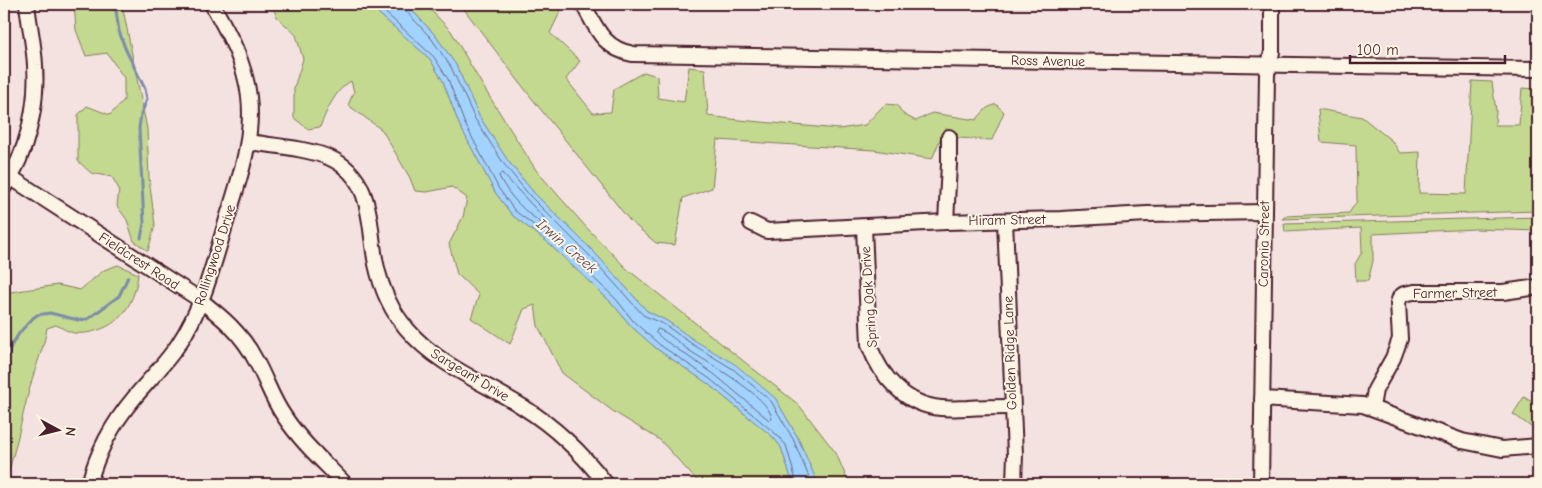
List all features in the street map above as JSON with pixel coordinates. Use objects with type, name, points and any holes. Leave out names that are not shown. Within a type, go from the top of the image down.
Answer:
[{"type":"street","points":[[6,179],[20,155],[30,123],[35,81],[35,64],[26,4]]},
{"type":"street","name":"Rollingwood Drive","points":[[89,484],[113,426],[178,344],[201,301],[216,256],[248,142],[250,106],[245,72],[233,40],[212,4]]},
{"type":"street","name":"Ross Avenue","points":[[583,4],[606,42],[622,52],[632,54],[1538,69]]},
{"type":"street","name":"Caronia Street","points":[[1260,484],[1267,74],[1272,52],[1272,4]]},
{"type":"street","points":[[946,222],[949,164],[948,137]]},
{"type":"street","name":"Sargeant Drive","points":[[248,142],[318,154],[331,159],[348,170],[364,193],[368,206],[376,263],[384,291],[394,311],[406,328],[421,345],[438,359],[523,407],[546,423],[575,449],[606,484]]},
{"type":"street","name":"Fieldcrest Road","points":[[6,179],[201,301],[224,318],[243,339],[255,358],[283,416],[310,450],[345,484]]},
{"type":"street","name":"Hiram Street","points":[[751,223],[767,231],[1147,214],[1265,212]]},
{"type":"street","name":"Golden Ridge Lane","points":[[1005,221],[1014,484]]},
{"type":"street","name":"Spring Oak Drive","points":[[864,227],[869,345],[874,360],[888,380],[904,396],[925,405],[941,408],[1012,407]]},
{"type":"street","name":"Farmer Street","points":[[1372,407],[1375,390],[1397,349],[1400,339],[1398,303],[1400,297],[1404,294],[1414,292],[1502,292],[1538,287]]},
{"type":"street","points":[[1262,399],[1353,403],[1372,407],[1462,441],[1502,448],[1538,446]]},
{"type":"green space","points":[[74,4],[122,4],[147,129],[149,178],[155,225],[148,251],[134,241],[127,220],[117,206],[119,189],[112,177],[91,173],[78,161],[78,115],[87,106],[110,115],[124,100],[124,78],[107,53],[86,56],[76,30]]},
{"type":"green space","points":[[271,4],[368,4],[430,59],[443,81],[459,124],[495,192],[512,215],[546,241],[612,303],[631,326],[657,349],[707,383],[773,437],[781,447],[793,484],[700,484],[660,440],[614,412],[562,373],[538,326],[535,305],[524,309],[510,344],[471,318],[479,295],[457,274],[449,244],[463,217],[467,198],[452,187],[427,192],[415,191],[410,178],[382,130],[348,105],[354,92],[351,81],[336,95],[320,127],[308,129],[294,118],[294,88],[303,59],[296,35],[277,17]]},
{"type":"green space","points":[[406,4],[425,4],[451,31],[484,88],[536,170],[586,227],[627,269],[799,405],[836,453],[849,484],[818,484],[797,436],[775,398],[667,321],[647,311],[594,252],[534,193],[508,161],[479,116],[456,65],[435,35]]},
{"type":"green space","points":[[460,4],[564,4],[550,33],[580,61],[566,79],[593,113],[611,112],[614,89],[644,72],[657,76],[658,98],[684,102],[689,67],[705,69],[708,116],[839,129],[865,125],[885,104],[897,105],[903,114],[916,121],[932,113],[976,120],[987,108],[996,104],[1004,112],[992,140],[941,137],[932,159],[874,150],[717,140],[712,188],[683,198],[675,245],[656,243],[630,221],[530,96]]},
{"type":"green space","points":[[1472,81],[1492,82],[1496,111],[1495,125],[1519,125],[1522,88],[1538,89],[1538,211],[1282,219],[1286,216],[1349,213],[1357,201],[1356,145],[1321,142],[1318,109],[1362,117],[1392,141],[1400,153],[1420,152],[1419,193],[1466,194]]},
{"type":"green space","points":[[1538,217],[1538,231],[1475,229],[1373,234],[1373,261],[1368,281],[1356,281],[1355,264],[1362,252],[1361,228],[1285,232],[1284,224]]},
{"type":"green space","points":[[118,265],[138,274],[135,291],[130,302],[124,313],[116,321],[93,332],[86,333],[72,332],[56,325],[47,328],[4,484],[4,293],[58,285],[80,290],[104,270]]},
{"type":"green space","points":[[1524,397],[1538,406],[1538,426],[1534,429],[1513,414]]},
{"type":"water","name":"Irwin Creek","points":[[368,4],[406,4],[435,35],[456,65],[479,116],[508,161],[534,193],[594,252],[647,311],[667,321],[694,340],[736,365],[775,398],[797,436],[818,484],[793,484],[781,447],[773,437],[707,383],[657,349],[631,326],[612,303],[546,241],[512,215],[495,192],[459,124],[443,81],[430,59]]},
{"type":"waterway","points":[[115,4],[119,31],[145,89],[147,99],[141,115],[139,128],[144,223],[141,238]]},
{"type":"waterway","points":[[4,387],[7,359],[11,346],[20,332],[33,318],[37,315],[50,313],[78,320],[88,319],[119,296],[128,277]]},
{"type":"waterway","points":[[4,388],[7,430],[4,454]]}]
